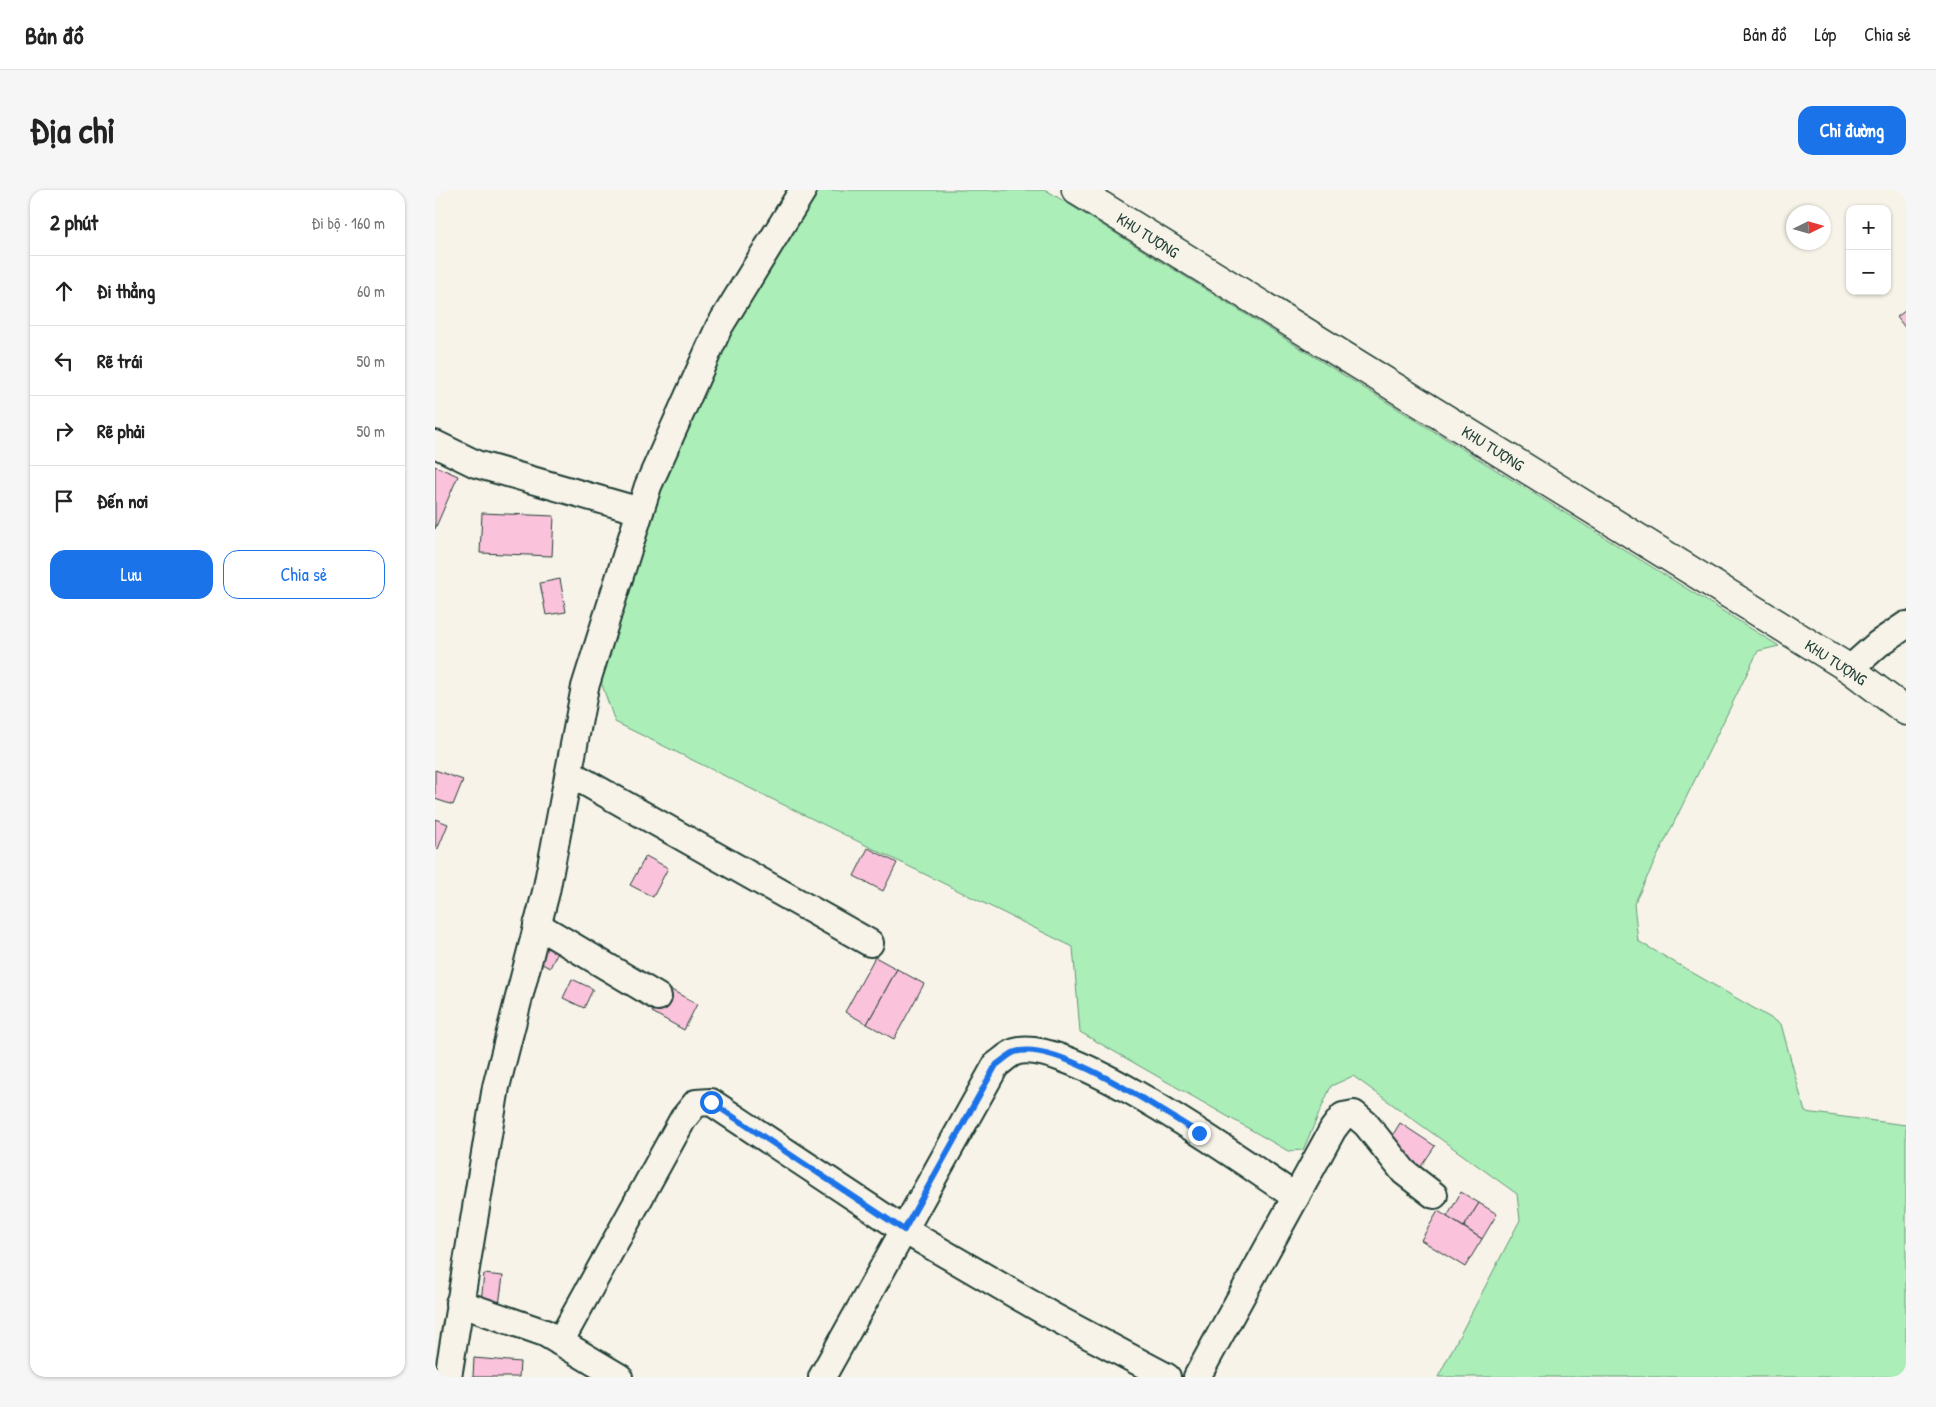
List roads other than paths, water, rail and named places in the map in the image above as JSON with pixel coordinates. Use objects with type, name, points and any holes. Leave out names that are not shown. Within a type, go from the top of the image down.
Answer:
[{"type":"street","points":[[448,1377],[496,1087],[546,892],[585,687],[648,486],[719,327],[803,190]]},
{"type":"street","name":"KHU TƯỢNG","points":[[1076,190],[1850,669],[1906,711]]},
{"type":"street","points":[[435,444],[477,464],[640,511]]},
{"type":"street","points":[[1850,669],[1878,644],[1906,625]]},
{"type":"street","points":[[569,772],[870,943]]},
{"type":"street","points":[[537,925],[657,997]]},
{"type":"street","points":[[822,1377],[996,1065],[1015,1052],[1038,1052],[1086,1067],[1199,1133],[1295,1197]]},
{"type":"street","points":[[560,1342],[683,1119],[696,1103],[711,1102],[904,1230],[1054,1318],[1167,1377]]},
{"type":"street","points":[[1197,1377],[1333,1129],[1343,1116],[1354,1114],[1366,1124],[1405,1172],[1434,1195]]},
{"type":"street","points":[[459,1303],[545,1334],[619,1377]]}]
